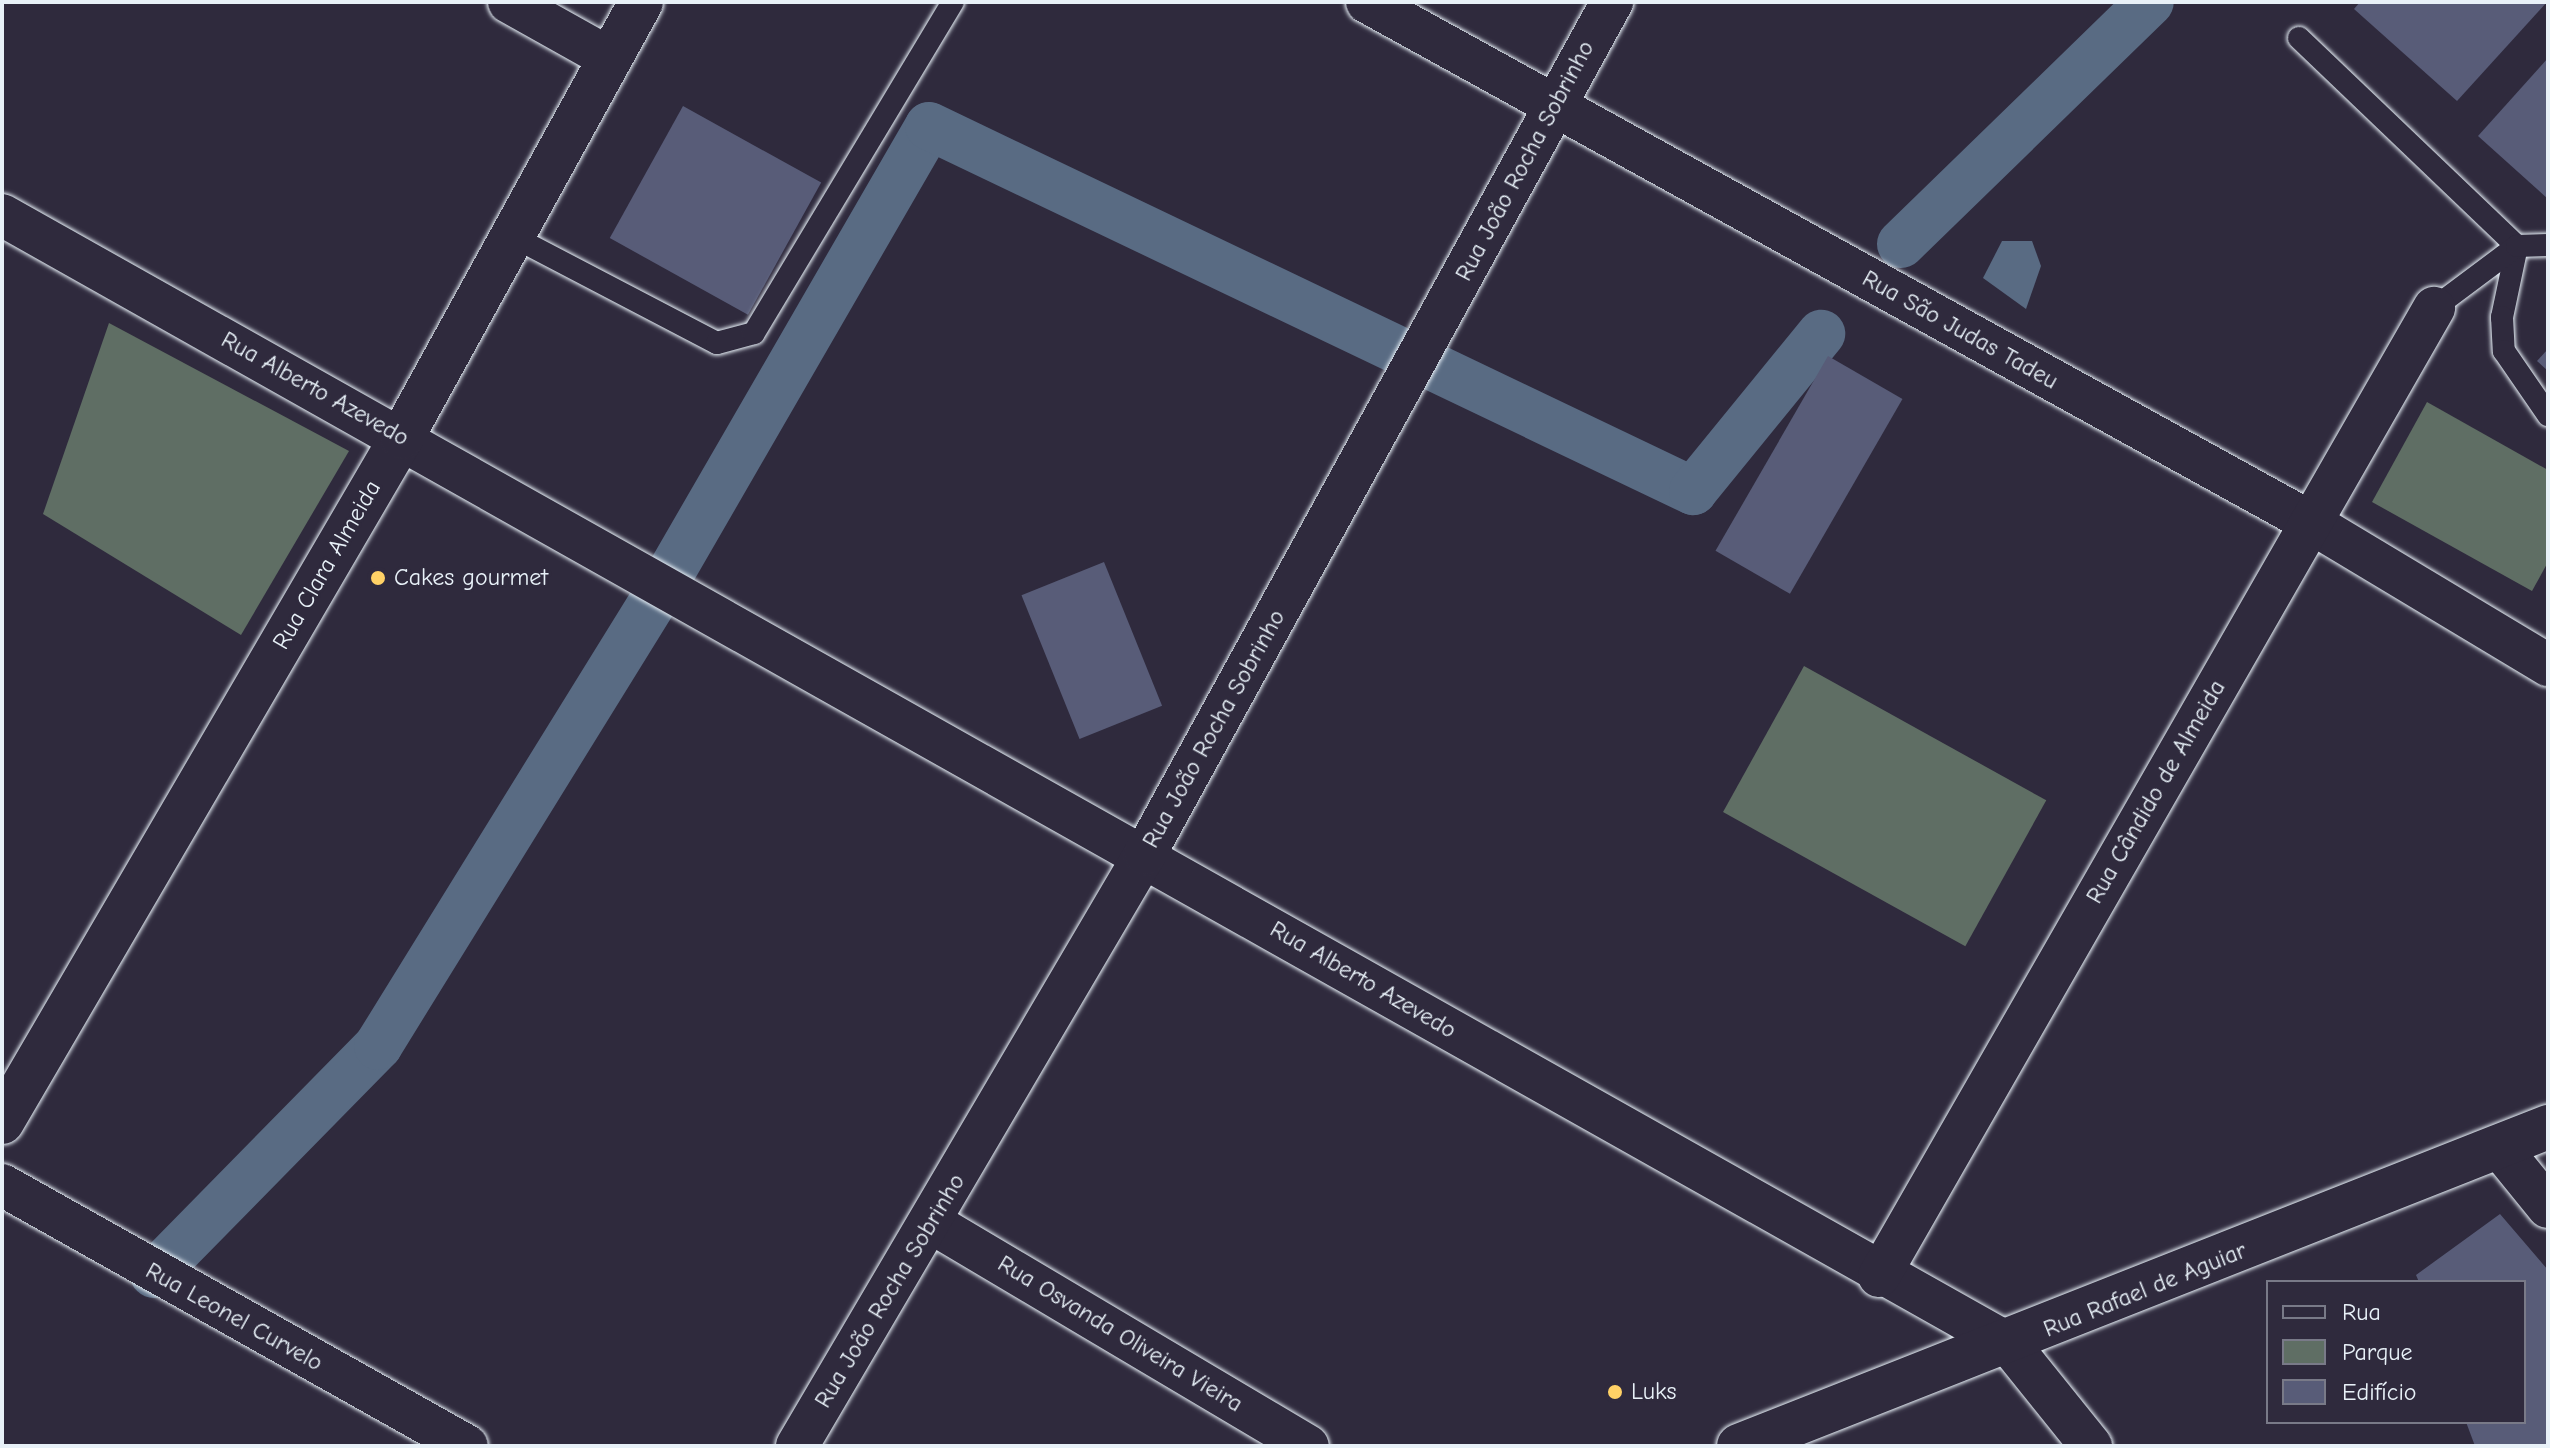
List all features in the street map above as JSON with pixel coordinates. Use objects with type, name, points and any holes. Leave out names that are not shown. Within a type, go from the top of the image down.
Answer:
[{"type":"street","points":[[509,2],[609,58]]},
{"type":"street","name":"Rua Clara Almeida","points":[[2,1122],[402,437],[641,2]]},
{"type":"street","name":"Rua São Judas Tadeu","points":[[1367,2],[1553,108],[2310,522],[2548,665]]},
{"type":"street","name":"Rua João Rocha Sobrinho","points":[[797,1446],[932,1223],[1145,854],[1612,2]]},
{"type":"street","name":"Rua Alberto Azevedo","points":[[2,215],[1145,854],[1879,1276],[2009,1344]]},
{"type":"street","name":"Rua Cândido de Almeida","points":[[1879,1276],[2434,308]]},
{"type":"street","name":"Rua Rafael de Aguiar","points":[[1739,1446],[2009,1344],[2548,1127]]},
{"type":"street","points":[[2500,1148],[2548,1207]]},
{"type":"street","name":"Rua Leonel Curvelo","points":[[2,1185],[467,1446]]},
{"type":"street","name":"Rua Osvanda Oliveira Vieira","points":[[932,1223],[1308,1446]]},
{"type":"street","points":[[2009,1344],[2091,1446]]},
{"type":"lane","points":[[512,236],[717,343],[754,333],[953,2]]},
{"type":"lane","points":[[2299,38],[2517,246]]},
{"type":"lane","points":[[2434,308],[2517,246],[2548,245]]},
{"type":"lane","points":[[2517,246],[2502,317],[2504,351],[2548,415]]},
{"type":"green space","points":[[109,323],[349,451],[241,635],[43,514]]},
{"type":"green space","points":[[2427,402],[2548,470],[2548,562],[2532,591],[2372,502]]},
{"type":"green space","points":[[1804,666],[2046,800],[1965,946],[1723,812]]},
{"type":"water","points":[[2002,241],[2032,241],[2041,266],[2026,309],[1983,278]]},
{"type":"building","points":[[2360,2],[2547,2],[2457,101],[2354,9]]},
{"type":"building","points":[[2548,58],[2548,199],[2478,136]]},
{"type":"building","points":[[683,106],[821,183],[748,315],[610,238]]},
{"type":"building","points":[[2548,349],[2548,371],[2537,361]]},
{"type":"building","points":[[1828,356],[1902,399],[1790,594],[1716,551]]},
{"type":"building","points":[[1104,562],[1162,706],[1080,739],[1021,595]]},
{"type":"building","points":[[2500,1214],[2548,1270],[2548,1446],[2475,1446],[2467,1424],[2526,1424],[2526,1280],[2418,1280],[2416,1275]]},
{"type":"waterway","points":[[1901,244],[2150,2]]},
{"type":"waterway","points":[[154,1274],[378,1046],[670,574],[929,126],[1693,491],[1821,334]]},
{"type":"place","name":"Cakes gourmet","points":[[378,578]]},
{"type":"place","name":"Luks","points":[[1615,1392]]}]
